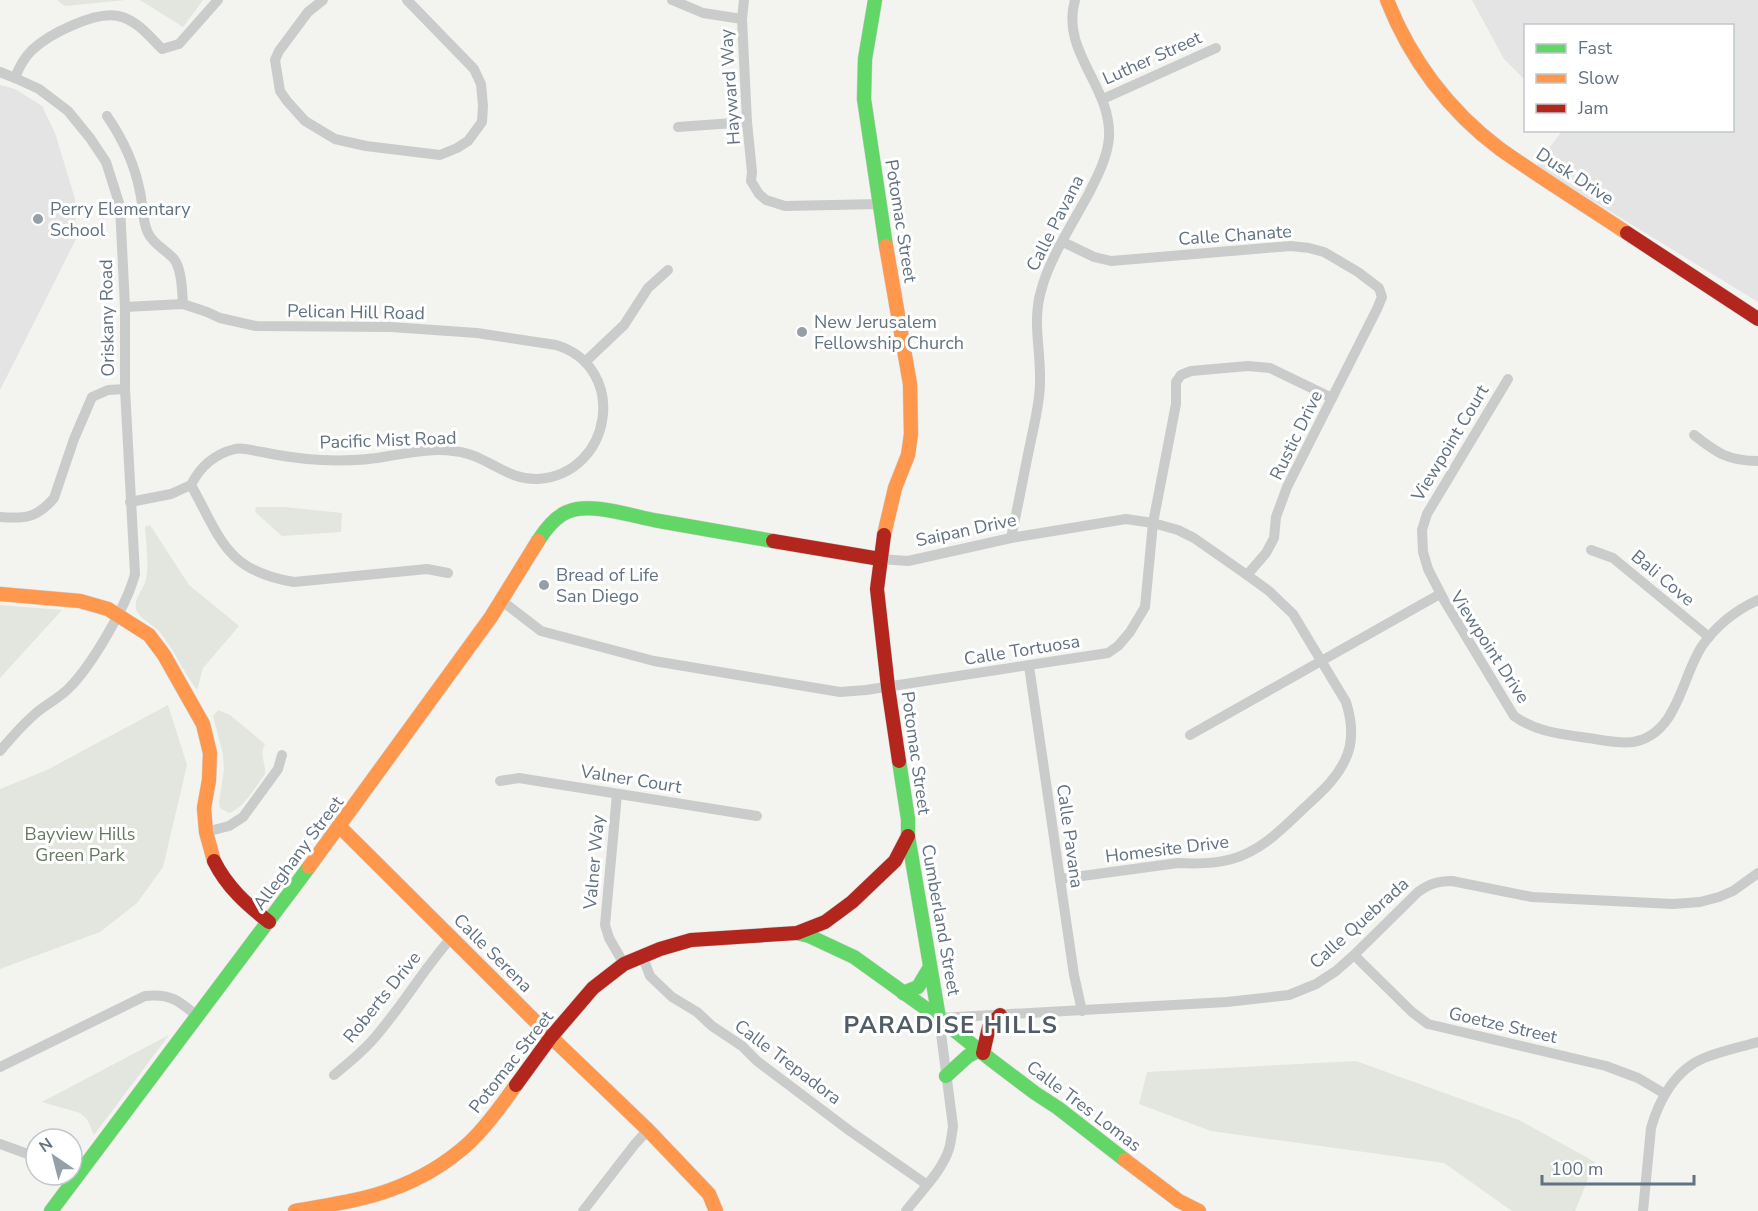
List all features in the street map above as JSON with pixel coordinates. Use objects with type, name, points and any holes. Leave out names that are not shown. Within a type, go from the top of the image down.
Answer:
[{"type":"street","points":[[15,78],[27,55],[40,43],[89,17],[118,16],[130,20],[162,49],[179,44],[218,0]]},
{"type":"street","points":[[323,0],[308,12],[279,51],[275,60],[280,91],[286,101],[314,128],[335,139],[440,155],[468,141],[482,122],[481,84],[474,69],[407,0]]},
{"type":"street","points":[[672,0],[704,13],[742,19]]},
{"type":"street","name":"Hayward Way","points":[[744,0],[742,19],[751,181],[759,194],[766,200],[785,206],[879,204]]},
{"type":"street","name":"Potomac Street","points":[[295,1211],[391,1190],[421,1176],[447,1160],[470,1142],[494,1116],[551,1037],[593,988],[624,964],[642,955],[691,940],[797,933],[825,922],[852,902],[894,861],[908,836],[908,819],[888,687],[877,589],[883,537],[908,454],[911,434],[910,384],[879,204],[864,99],[865,59],[875,0]]},
{"type":"street","name":"Calle Pavana","points":[[1011,538],[1037,408],[1040,382],[1036,314],[1043,282],[1104,161],[1107,150],[1109,129],[1102,99],[1073,38],[1072,18],[1075,0]]},
{"type":"street","name":"Dusk Drive","points":[[1387,0],[1397,25],[1417,61],[1442,94],[1470,124],[1499,148],[1758,319]]},
{"type":"street","name":"Luther Street","points":[[1102,99],[1215,48]]},
{"type":"street","name":"Oriskany Road","points":[[0,72],[39,89],[68,111],[106,162],[120,206],[125,307],[125,389],[135,574],[132,586],[87,668],[69,688],[36,713],[0,750]]},
{"type":"street","points":[[107,116],[115,127],[132,163],[140,189],[147,232],[175,260],[181,280],[183,304]]},
{"type":"street","points":[[678,127],[747,122]]},
{"type":"street","name":"Calle Chanate","points":[[1063,242],[1094,257],[1111,261],[1291,246],[1309,248],[1332,255],[1379,288],[1382,297],[1377,309]]},
{"type":"street","points":[[585,362],[624,325],[648,288],[668,270]]},
{"type":"street","name":"Pelican Hill Road","points":[[125,307],[183,304],[220,318],[256,326],[390,327],[477,333],[556,345],[568,349],[585,362]]},
{"type":"street","name":"Rustic Drive","points":[[1247,575],[1266,553],[1274,538],[1276,517],[1287,487],[1377,309]]},
{"type":"street","name":"Pacific Mist Road","points":[[191,485],[211,459],[229,451],[247,448],[264,453],[328,460],[451,451],[475,456],[504,472],[523,478],[539,479],[556,476],[567,471],[586,456],[601,429],[604,409],[601,388],[585,362]]},
{"type":"street","name":"Calle Tortuosa","points":[[502,601],[541,631],[654,661],[840,692],[888,687],[1108,653],[1118,646],[1130,632],[1145,607],[1153,523],[1176,404],[1176,382],[1181,375],[1191,371],[1236,367],[1270,368],[1332,398]]},
{"type":"street","name":"Viewpoint Court","points":[[1440,594],[1423,552],[1422,530],[1427,514],[1508,379]]},
{"type":"street","points":[[0,517],[21,519],[39,512],[54,498],[74,439],[92,397],[108,390],[125,389]]},
{"type":"street","points":[[1694,435],[1717,453],[1738,460],[1758,461]]},
{"type":"street","points":[[130,502],[171,494],[191,485],[216,534],[227,550],[252,571],[274,579],[294,582],[427,569],[448,573]]},
{"type":"street","name":"Saipan Drive","points":[[566,512],[578,508],[589,508],[652,521],[880,559],[908,561],[1011,538],[1126,519],[1153,523],[1178,530],[1194,538],[1269,591],[1293,614],[1321,660]]},
{"type":"street","name":"Alleghany Street","points":[[84,1158],[198,1017],[340,827],[502,601],[549,526],[566,512]]},
{"type":"street","name":"Bali Cove","points":[[1591,550],[1613,558],[1709,637]]},
{"type":"street","points":[[0,594],[80,601],[108,609],[149,635],[164,655],[203,724],[210,753],[209,780],[204,808],[206,832],[212,858],[224,881],[238,897],[268,922]]},
{"type":"street","name":"Viewpoint Drive","points":[[1190,735],[1440,594],[1514,716],[1522,722],[1545,731],[1623,743],[1641,740],[1657,731],[1670,716],[1692,666],[1709,637],[1728,618],[1758,600]]},
{"type":"street","name":"Homesite Drive","points":[[1060,879],[1178,863],[1196,864],[1231,860],[1254,850],[1273,837],[1330,783],[1348,753],[1351,735],[1349,710],[1321,660]]},
{"type":"street","name":"Calle Pavana","points":[[1029,666],[1074,975],[1082,1011]]},
{"type":"street","points":[[206,832],[229,826],[243,818],[278,769],[282,755]]},
{"type":"street","name":"Valner Court","points":[[500,781],[519,778],[757,816]]},
{"type":"street","name":"Valner Way","points":[[617,794],[605,925],[609,938],[624,964]]},
{"type":"street","name":"Calle Serena","points":[[340,827],[648,1130],[709,1194],[716,1211]]},
{"type":"street","name":"Cumberland Street","points":[[906,1211],[936,1174],[948,1152],[953,1126],[939,1018],[908,836]]},
{"type":"street","name":"Calle Quebrada","points":[[939,1018],[1227,1002],[1289,995],[1316,984],[1336,971],[1418,892],[1426,886],[1439,882],[1452,881],[1532,897],[1672,904],[1700,903],[1719,897],[1733,891],[1758,873]]},
{"type":"street","name":"Calle Tres Lomas","points":[[797,933],[809,936],[854,957],[939,1018],[1179,1200],[1199,1211]]},
{"type":"street","name":"Roberts Drive","points":[[334,1075],[380,1032],[453,937]]},
{"type":"street","name":"Calle Trepadora","points":[[642,955],[650,976],[672,997],[742,1046],[757,1061],[850,1131],[926,1184]]},
{"type":"street","name":"Goetze Street","points":[[1354,956],[1412,1012],[1428,1024],[1606,1066],[1638,1078],[1665,1094]]},
{"type":"street","points":[[903,993],[918,987],[930,967]]},
{"type":"street","points":[[0,1067],[145,996],[159,995],[172,998],[184,1004],[198,1017]]},
{"type":"street","points":[[946,1076],[970,1054],[981,1051],[989,1027],[1000,1015]]},
{"type":"street","points":[[1644,1211],[1651,1128],[1665,1094],[1677,1078],[1702,1059],[1758,1042]]},
{"type":"street","points":[[583,1211],[648,1130]]},
{"type":"street","points":[[0,1144],[24,1152]]},
{"type":"street","name":"Alleghany Street","points":[[51,1211],[63,1187]]},
{"type":"shaded area","points":[[1472,0],[1758,0],[1758,302],[1536,166],[1561,132],[1734,132],[1734,24],[1524,24],[1524,79],[1504,59]]},
{"type":"shaded area","name":"Perry Elementary School","points":[[0,85],[15,89],[42,106],[55,133],[75,199],[76,239],[0,390]]},
{"type":"green space","points":[[57,0],[126,0],[65,6]]},
{"type":"green space","points":[[140,0],[203,0],[183,27]]},
{"type":"green space","points":[[256,507],[284,507],[342,513],[341,532],[282,536],[255,512]]},
{"type":"green space","points":[[150,525],[189,585],[239,626],[203,668],[197,690],[159,631],[136,609],[137,598],[145,583],[147,569],[145,527]]},
{"type":"green space","points":[[0,605],[62,610],[0,678]]},
{"type":"green space","name":"Bayview Hills Green Park","points":[[168,705],[187,765],[163,867],[137,903],[100,932],[0,969],[0,789],[47,770]]},
{"type":"green space","points":[[218,710],[230,715],[265,744],[263,755],[265,774],[245,802],[229,813],[220,808],[219,803],[224,770],[223,754],[213,716]]},
{"type":"green space","points":[[169,1035],[94,1135],[87,1119],[80,1113],[42,1102]]},
{"type":"green space","points":[[1356,1061],[1519,1120],[1595,1162],[1575,1211],[1512,1211],[1444,1163],[1211,1131],[1139,1104],[1147,1072]]},
{"type":"traffic: fast","points":[[875,0],[865,59],[864,99],[886,246]]},
{"type":"traffic: fast","points":[[538,541],[558,517],[567,512],[588,508],[773,541]]},
{"type":"traffic: fast","points":[[899,761],[908,819],[908,836],[939,1018]]},
{"type":"traffic: fast","points":[[51,1211],[309,867]]},
{"type":"traffic: fast","points":[[797,933],[809,936],[854,957],[939,1018],[1125,1160]]},
{"type":"traffic: fast","points":[[903,993],[918,987],[930,967]]},
{"type":"traffic: fast","points":[[946,1076],[968,1056],[980,1050]]},
{"type":"traffic: slow","points":[[1387,0],[1396,22],[1419,63],[1464,118],[1500,149],[1627,233]]},
{"type":"traffic: slow","points":[[884,535],[895,488],[908,455],[911,434],[910,384],[886,246]]},
{"type":"traffic: slow","points":[[309,867],[491,617],[538,541]]},
{"type":"traffic: slow","points":[[0,594],[80,601],[108,609],[149,635],[164,655],[203,724],[210,753],[209,780],[204,808],[206,832],[214,861]]},
{"type":"traffic: slow","points":[[340,827],[648,1130],[709,1194],[716,1211]]},
{"type":"traffic: slow","points":[[295,1211],[379,1194],[422,1176],[451,1157],[476,1136],[516,1085]]},
{"type":"traffic: slow","points":[[1125,1160],[1179,1201],[1199,1211]]},
{"type":"traffic: jam","points":[[1627,233],[1758,319]]},
{"type":"traffic: jam","points":[[884,535],[877,589],[899,761]]},
{"type":"traffic: jam","points":[[773,541],[880,559]]},
{"type":"traffic: jam","points":[[516,1085],[551,1037],[593,988],[624,964],[660,949],[691,940],[797,933],[825,922],[852,902],[895,861],[908,836]]},
{"type":"traffic: jam","points":[[214,861],[238,894],[269,922]]},
{"type":"traffic: jam","points":[[983,1053],[989,1027],[1000,1015]]},
{"type":"place","name":"Perry Elementary School","points":[[38,219]]},
{"type":"place","name":"New Jerusalem Fellowship Church","points":[[802,332]]},
{"type":"place","name":"Bread of Life San Diego","points":[[544,585]]},
{"type":"district","name":"PARADISE HILLS","points":[[951,1025]]}]
